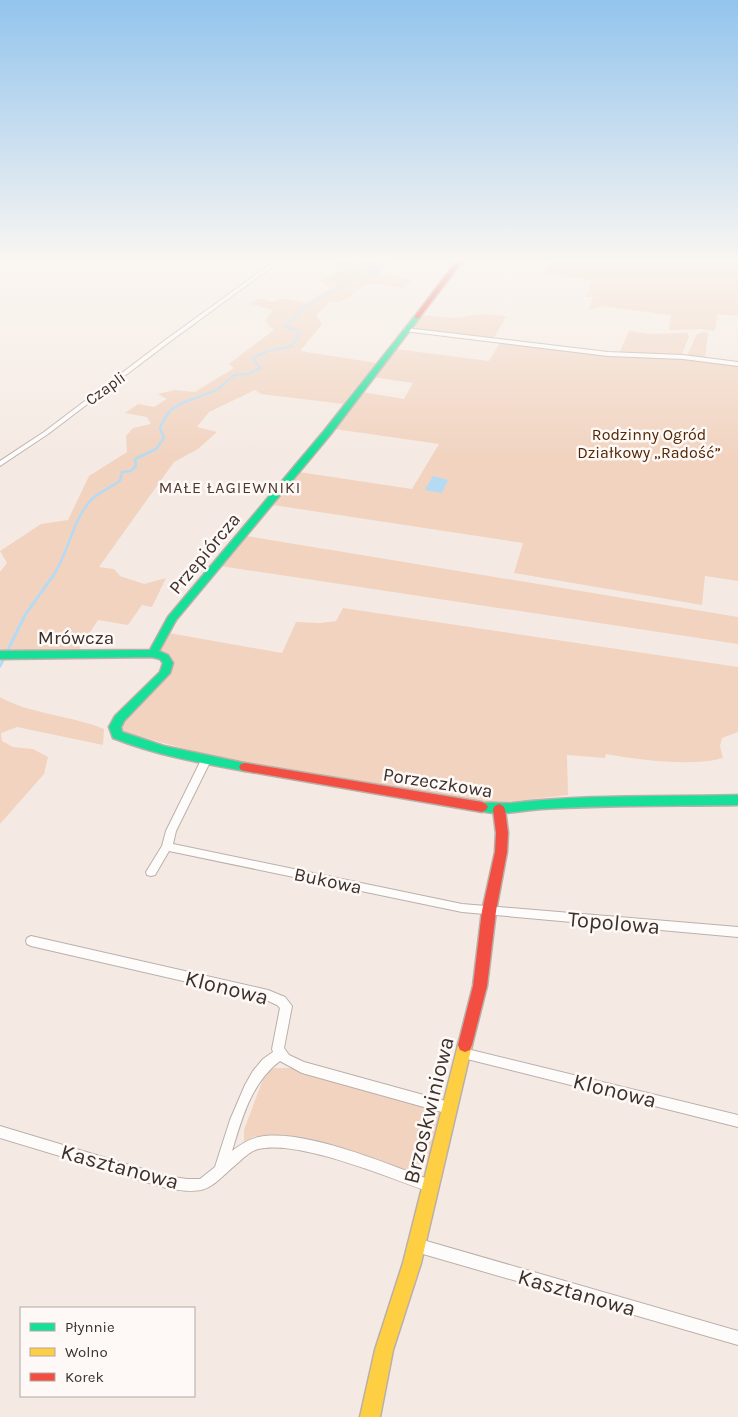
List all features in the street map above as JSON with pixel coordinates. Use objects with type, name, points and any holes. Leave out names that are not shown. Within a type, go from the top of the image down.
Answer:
[{"type":"street","name":"Czapli","points":[[0,464],[46,433],[191,324]]},
{"type":"street","name":"Przepiórcza","points":[[153,653],[172,619],[327,433],[411,324]]},
{"type":"street","points":[[406,330],[608,354],[682,357],[738,364]]},
{"type":"street","name":"Mrówcza","points":[[0,655],[153,653]]},
{"type":"street","name":"Porzeczkowa","points":[[153,653],[166,658],[168,663],[164,673],[115,726],[118,735],[136,743],[206,760],[467,806],[499,809],[541,804],[738,800]]},
{"type":"street","points":[[151,872],[167,847],[171,831],[206,760]]},
{"type":"street","name":"Brzoskwiniowa","points":[[370,1417],[384,1350],[416,1245],[480,986],[489,911],[501,852],[502,833],[499,809]]},
{"type":"street","name":"Bukowa","points":[[167,847],[462,908],[489,911]]},
{"type":"street","name":"Topolowa","points":[[489,911],[738,932]]},
{"type":"street","name":"Klonowa","points":[[31,941],[268,995],[281,1001],[286,1006],[278,1043],[280,1054]]},
{"type":"street","name":"Klonowa","points":[[463,1053],[738,1121]]},
{"type":"street","points":[[220,1169],[249,1087],[270,1060],[280,1054],[285,1059],[302,1067],[449,1108]]},
{"type":"street","name":"Kasztanowa","points":[[0,1132],[166,1182],[201,1184],[209,1181],[220,1169],[247,1147],[268,1140],[310,1146],[430,1186]]},
{"type":"street","name":"Kasztanowa","points":[[416,1245],[738,1338]]},
{"type":"green space","points":[[268,324],[322,324],[300,351],[376,363],[343,404],[261,394],[255,390],[209,412],[197,427],[217,432],[198,449],[174,462],[99,567],[114,569],[120,576],[144,584],[166,578],[152,607],[142,605],[128,625],[98,620],[78,651],[0,650],[0,572],[7,563],[0,551],[41,524],[68,520],[89,476],[127,452],[126,436],[133,428],[151,424],[147,417],[125,413],[138,404],[154,407],[167,399],[158,394],[175,390],[195,392],[234,368],[229,364],[274,330]]},
{"type":"green space","points":[[414,324],[502,324],[494,338],[411,328]]},
{"type":"green space","points":[[670,324],[716,324],[715,331],[700,329],[669,330]]},
{"type":"green space","points":[[629,331],[649,334],[687,333],[689,337],[681,356],[619,354]]},
{"type":"green space","points":[[708,333],[705,358],[687,356],[697,334]]},
{"type":"green space","name":"Rodzinny Ogród Działkowy „Radość”","points":[[500,343],[611,356],[688,359],[738,365],[738,581],[705,576],[702,605],[514,573],[523,543],[273,505],[299,472],[412,489],[439,444],[335,429],[362,392],[404,399],[413,383],[372,377],[395,349],[489,361]]},
{"type":"green space","points":[[247,536],[738,617],[738,644],[220,566]]},
{"type":"green space","points":[[343,608],[738,667],[738,732],[722,738],[720,746],[723,758],[711,761],[649,760],[606,754],[605,758],[567,755],[568,795],[496,803],[467,801],[226,760],[123,732],[120,726],[172,670],[173,662],[170,655],[161,652],[160,649],[169,633],[282,653],[296,622],[320,623],[336,621]]},
{"type":"green space","points":[[0,697],[25,708],[104,729],[103,745],[17,727],[1,733],[2,741],[13,747],[33,749],[48,757],[44,774],[0,824]]},
{"type":"green space","points":[[274,1068],[290,1068],[434,1107],[439,1113],[438,1133],[434,1149],[424,1163],[408,1175],[291,1137],[255,1136],[244,1142],[244,1130],[265,1074]]},
{"type":"water","points":[[433,476],[448,480],[442,493],[425,490]]},
{"type":"waterway","points":[[190,400],[217,390],[234,375],[248,374],[260,368],[253,358],[268,351],[292,346],[300,332],[285,326],[287,324]]},
{"type":"waterway","points":[[52,577],[58,568],[79,518],[91,500],[120,481],[122,472],[131,471],[136,466],[135,459],[156,449],[164,438],[160,428],[169,412],[176,406],[193,399]]},
{"type":"waterway","points":[[0,666],[25,615],[53,576]]},
{"type":"traffic: fast","points":[[153,653],[172,619],[327,433],[411,324]]},
{"type":"traffic: fast","points":[[0,655],[153,653],[164,657],[168,663],[165,673],[119,719],[115,727],[117,735],[164,750],[245,767]]},
{"type":"traffic: fast","points":[[482,807],[499,809],[541,804],[738,800]]},
{"type":"traffic: slow","points":[[370,1417],[384,1350],[412,1263],[465,1045]]},
{"type":"traffic: jam","points":[[245,767],[482,807]]},
{"type":"traffic: jam","points":[[465,1045],[480,986],[489,911],[501,852],[502,833],[499,809]]},
{"type":"district","name":"MAŁE ŁAGIEWNIKI","points":[[230,487]]}]
